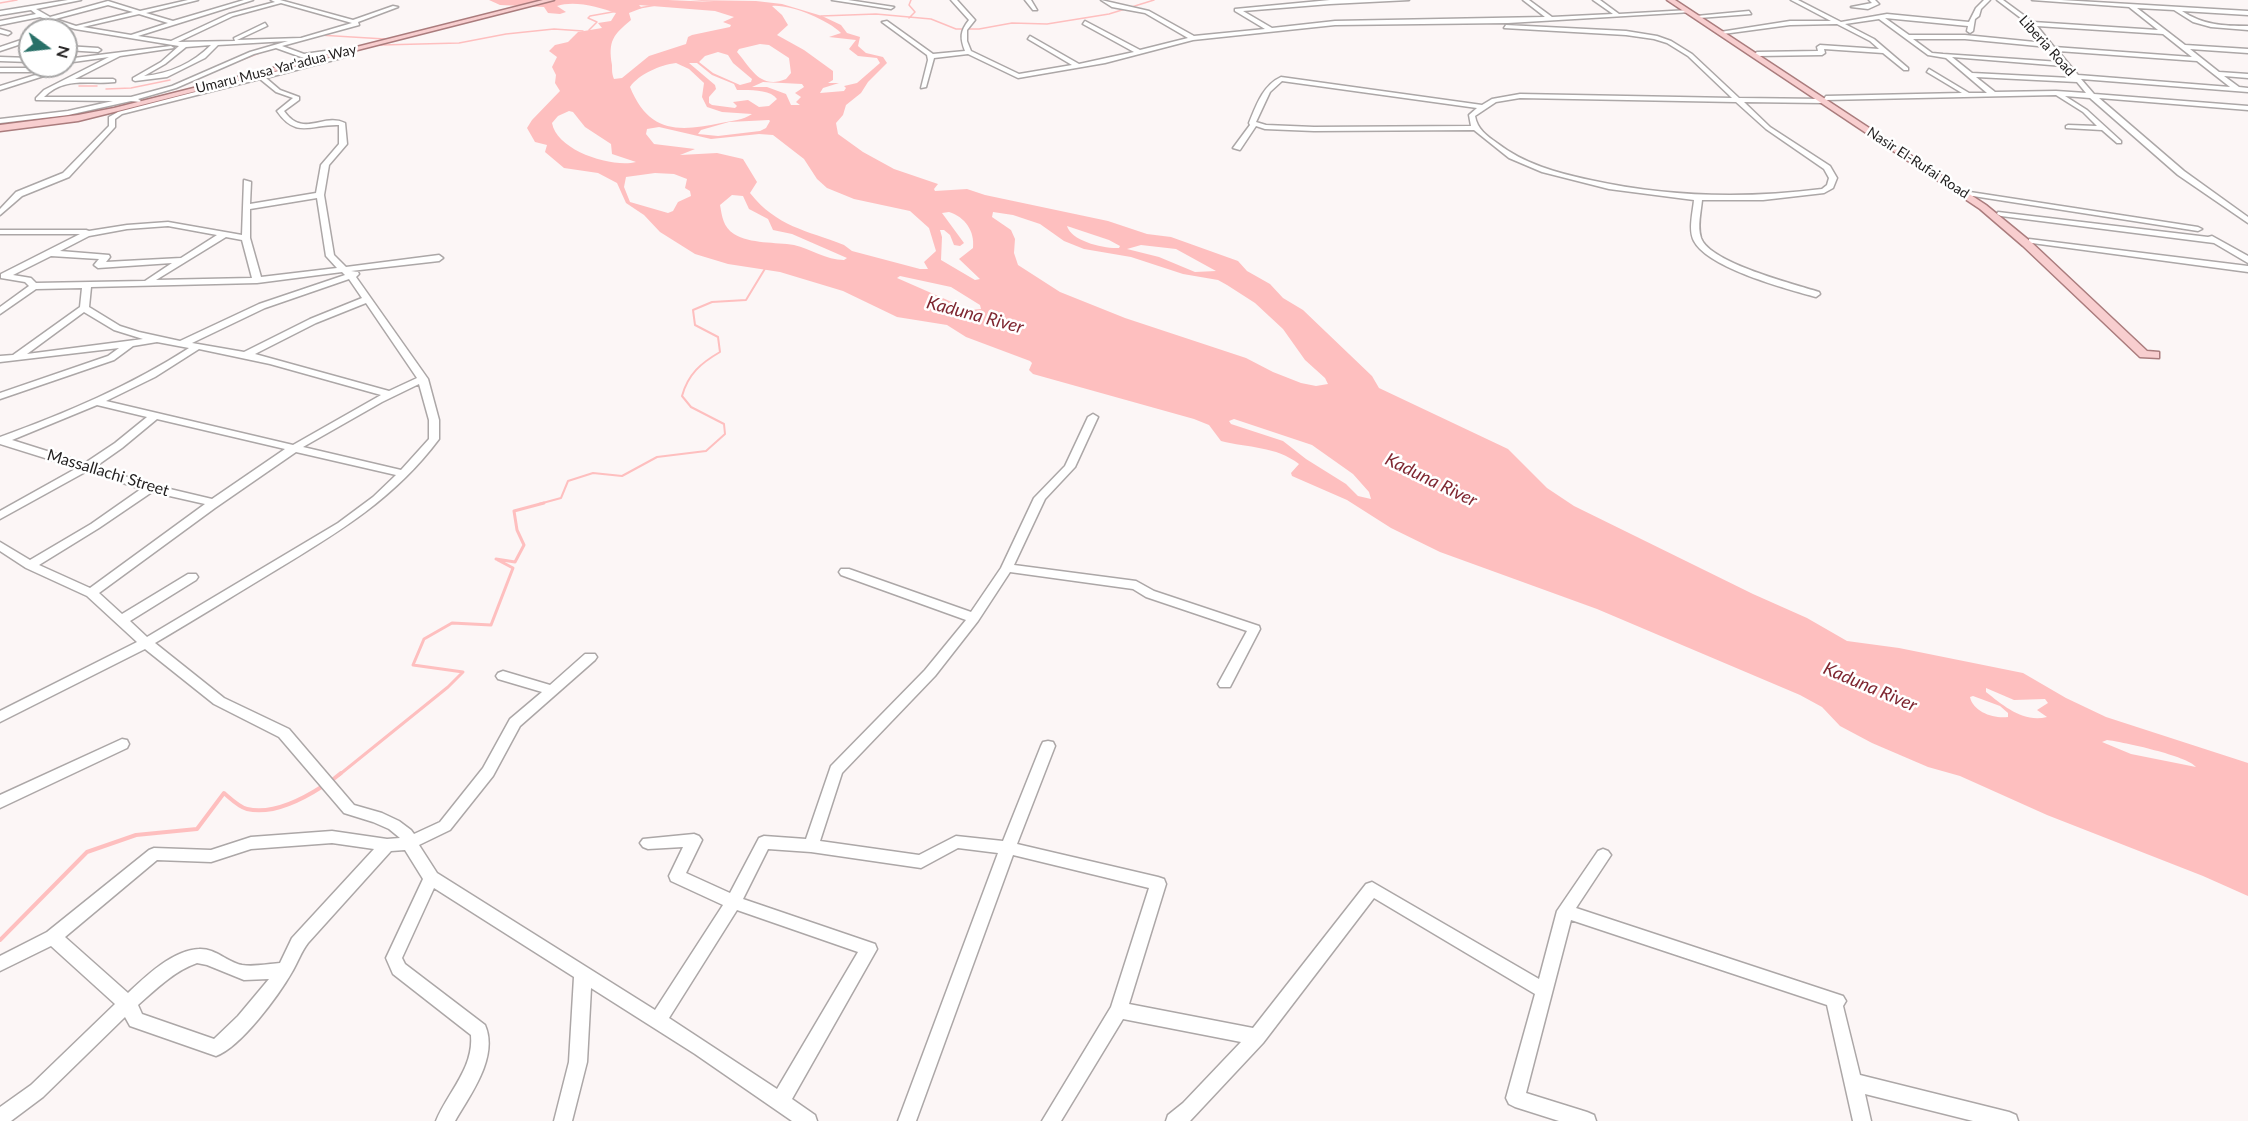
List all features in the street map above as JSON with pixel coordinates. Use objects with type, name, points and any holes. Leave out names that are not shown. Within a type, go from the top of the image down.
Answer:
[{"type":"main road","name":"Umaru Musa Yar'adua Way","points":[[0,124],[95,115],[259,76],[544,0]]},
{"type":"main road","name":"Umaru Musa Yar'adua Way","points":[[0,124],[82,114],[551,0]]},
{"type":"main road","name":"Nasir El-Rufai Road","points":[[1670,0],[1757,54],[1775,68]]},
{"type":"main road","name":"Nasir El-Rufai Road","points":[[1675,0],[1775,68],[2001,214],[2082,291]]},
{"type":"main road","name":"Nasir El-Rufai Road","points":[[1910,155],[1999,219],[2082,291]]},
{"type":"main road","points":[[2082,291],[2155,355],[2144,354]]},
{"type":"street","points":[[0,13],[78,0]]},
{"type":"street","points":[[131,36],[171,22],[250,0]]},
{"type":"street","points":[[836,0],[891,7]]},
{"type":"street","points":[[954,0],[972,20],[965,29],[964,41],[969,52]]},
{"type":"street","points":[[1028,0],[1035,9]]},
{"type":"street","points":[[1104,0],[1147,12],[1193,38]]},
{"type":"street","points":[[1270,29],[1237,10],[1330,2],[1406,0]]},
{"type":"street","points":[[1526,0],[1551,19]]},
{"type":"street","points":[[1596,0],[1619,16]]},
{"type":"street","points":[[1794,0],[1872,40],[1906,69]]},
{"type":"street","points":[[1854,7],[1868,7],[1876,4],[1872,0]]},
{"type":"street","points":[[1971,38],[1972,18],[1977,15],[1978,9],[1987,0]]},
{"type":"street","name":"Liberia Road","points":[[2000,0],[2032,24],[2091,95],[2181,173],[2248,221]]},
{"type":"street","points":[[2035,0],[2248,13]]},
{"type":"street","points":[[2164,0],[2197,23],[2248,28]]},
{"type":"street","points":[[2202,0],[2219,11]]},
{"type":"street","points":[[172,43],[231,15],[276,1],[355,21],[395,7]]},
{"type":"street","points":[[78,26],[195,2]]},
{"type":"street","points":[[32,8],[51,18],[108,3],[171,22]]},
{"type":"street","points":[[208,6],[216,9]]},
{"type":"street","points":[[2131,6],[2238,90]]},
{"type":"street","points":[[885,22],[931,56],[969,52],[1015,76],[1079,66],[1193,38],[1270,29],[1353,22],[1551,19],[1689,12]]},
{"type":"street","points":[[1699,16],[1749,13]]},
{"type":"street","points":[[0,23],[42,15]]},
{"type":"street","points":[[1880,16],[1930,54],[2064,64]]},
{"type":"street","points":[[1723,33],[1790,23],[1841,23],[1880,16],[1970,24]]},
{"type":"street","points":[[118,51],[115,58],[37,97],[42,100],[134,100],[180,85],[275,46],[357,24],[355,21]]},
{"type":"street","points":[[1085,23],[1139,52]]},
{"type":"street","points":[[2032,24],[2163,32]]},
{"type":"street","points":[[230,42],[265,25]]},
{"type":"street","points":[[78,27],[184,46]]},
{"type":"street","points":[[1506,27],[1655,37],[1669,42],[1690,55],[1738,101],[1768,128],[1827,168],[1833,178],[1830,186],[1824,191],[1803,194],[1698,199],[1644,194],[1554,174],[1502,152],[1475,128],[1472,115],[1482,107],[1504,98],[1520,96],[1738,101],[2056,93],[2248,108]]},
{"type":"street","points":[[0,31],[8,33]]},
{"type":"street","points":[[1909,37],[1971,38],[2198,59]]},
{"type":"street","points":[[1030,38],[1079,66]]},
{"type":"street","points":[[78,49],[118,51],[146,39]]},
{"type":"street","points":[[78,59],[118,51],[299,39]]},
{"type":"street","points":[[0,49],[18,44]]},
{"type":"street","points":[[184,46],[163,63],[135,79],[165,76],[203,57],[216,44]]},
{"type":"street","points":[[275,46],[304,56],[339,51]]},
{"type":"street","points":[[1757,54],[1822,53],[1820,47],[1884,51]]},
{"type":"street","points":[[2182,47],[2248,51]]},
{"type":"street","points":[[1943,55],[1992,93]]},
{"type":"street","points":[[923,87],[931,56]]},
{"type":"street","points":[[0,59],[18,60]]},
{"type":"street","points":[[1939,62],[1956,63]]},
{"type":"street","points":[[99,66],[121,64]]},
{"type":"street","points":[[186,65],[223,66]]},
{"type":"street","points":[[0,70],[18,71]]},
{"type":"street","points":[[1929,71],[1966,94]]},
{"type":"street","points":[[2218,74],[2248,76]]},
{"type":"street","points":[[1971,75],[2076,78],[2248,90]]},
{"type":"street","points":[[165,76],[180,85]]},
{"type":"street","points":[[0,200],[67,174],[113,126],[111,118],[120,113],[259,76],[278,92],[296,97],[297,99],[280,111],[291,125],[302,128],[342,123],[343,144],[325,165],[320,195],[330,256],[348,272],[368,298],[423,379],[434,420],[434,439],[404,474],[342,525],[146,643],[0,717]]},
{"type":"street","points":[[0,88],[32,78]]},
{"type":"street","points":[[62,78],[67,81],[114,82],[73,100]]},
{"type":"street","points":[[1237,148],[1254,124],[1264,99],[1276,81],[1281,79],[1482,107]]},
{"type":"street","points":[[2056,93],[2085,111],[2119,142]]},
{"type":"street","points":[[1254,124],[1314,129],[1475,128]]},
{"type":"street","points":[[2068,127],[2104,128]]},
{"type":"street","points":[[246,182],[248,207],[245,217],[246,238],[257,280]]},
{"type":"street","points":[[0,213],[20,194]]},
{"type":"street","points":[[1972,194],[2198,229]]},
{"type":"street","points":[[248,207],[320,195]]},
{"type":"street","points":[[1698,199],[1697,240],[1714,257],[1738,268],[1816,294]]},
{"type":"street","points":[[2001,214],[2218,241]]},
{"type":"street","points":[[2185,221],[2248,260]]},
{"type":"street","points":[[0,232],[96,232],[168,224],[246,238]]},
{"type":"street","points":[[2,278],[80,237],[96,232]]},
{"type":"street","points":[[148,282],[225,234]]},
{"type":"street","points":[[2032,241],[2248,269]]},
{"type":"street","points":[[50,253],[106,257],[98,264],[100,266],[156,260],[185,260]]},
{"type":"street","points":[[0,311],[34,286],[257,280],[348,272],[438,258]]},
{"type":"street","points":[[181,344],[252,310],[348,272]]},
{"type":"street","points":[[2,278],[28,280],[34,286]]},
{"type":"street","points":[[15,358],[84,308],[87,286]]},
{"type":"street","points":[[246,355],[313,321],[368,298]]},
{"type":"street","points":[[84,308],[99,319],[156,340],[246,355],[389,394]]},
{"type":"street","points":[[0,359],[156,340]]},
{"type":"street","points":[[0,396],[111,358],[130,344]]},
{"type":"street","points":[[1,441],[96,402],[158,373],[198,346]]},
{"type":"street","points":[[91,593],[214,503],[294,449],[389,394],[423,379]]},
{"type":"street","points":[[96,402],[404,474]]},
{"type":"street","points":[[0,516],[87,468],[131,437],[155,416]]},
{"type":"street","points":[[811,846],[836,770],[930,673],[974,618],[1007,568],[1040,498],[1070,467],[1093,417]]},
{"type":"street","name":"Massallachi Street","points":[[1,441],[150,488],[214,503]]},
{"type":"street","points":[[30,565],[95,526],[150,488]]},
{"type":"street","points":[[0,546],[30,565],[91,593],[146,643],[219,701],[284,733],[349,809],[377,817],[406,834],[416,857],[431,878],[658,1021],[808,1121]]},
{"type":"street","points":[[1007,568],[1136,585],[1150,594],[1254,628],[1225,684]]},
{"type":"street","points":[[845,572],[974,618]]},
{"type":"street","points":[[122,621],[192,577]]},
{"type":"street","points":[[0,964],[53,937],[154,854],[211,856],[251,843],[332,837],[387,845],[409,843],[445,826],[488,772],[515,723],[590,657]]},
{"type":"street","points":[[503,676],[550,690]]},
{"type":"street","points":[[0,802],[122,744]]},
{"type":"street","points":[[907,1121],[1048,746]]},
{"type":"street","points":[[648,843],[694,840],[677,876],[734,902],[870,949],[780,1102]]},
{"type":"street","points":[[658,1021],[734,902],[764,842],[811,846],[921,862],[956,842],[1008,848],[1158,885],[1119,1010],[1051,1121]]},
{"type":"street","points":[[53,937],[128,1004],[136,1020],[216,1048],[229,1039],[285,970],[296,943],[308,933],[387,845]]},
{"type":"street","points":[[1587,1121],[1556,1116],[1515,1098],[1565,911],[1603,855]]},
{"type":"street","points":[[431,878],[393,958],[399,969],[479,1031],[480,1050],[471,1073],[445,1121]]},
{"type":"street","points":[[1175,1121],[1190,1109],[1257,1037],[1372,888],[1544,991]]},
{"type":"street","points":[[1565,911],[1836,1004],[1862,1121]]},
{"type":"street","points":[[0,1118],[35,1092],[128,1004],[174,965],[196,956],[210,958],[245,973],[285,970]]},
{"type":"street","points":[[564,1121],[578,1062],[583,974]]},
{"type":"street","points":[[1119,1010],[1257,1037]]},
{"type":"street","points":[[1853,1082],[2009,1121]]},
{"type":"water","name":"Kaduna River","points":[[489,0],[756,1],[782,4],[822,16],[841,25],[847,33],[860,37],[858,46],[866,53],[883,57],[887,63],[868,82],[861,93],[846,105],[843,115],[836,123],[838,134],[863,152],[894,169],[938,184],[935,191],[967,189],[985,195],[1108,221],[1147,234],[1171,237],[1238,261],[1247,271],[1270,284],[1283,298],[1303,310],[1372,376],[1379,388],[1508,449],[1547,488],[1574,506],[1807,618],[1847,641],[1899,648],[2023,673],[2066,698],[2106,717],[2248,763],[2248,896],[2047,815],[1960,776],[1928,767],[1872,743],[1840,726],[1822,707],[1800,695],[1597,609],[1440,552],[1391,528],[1347,500],[1292,476],[1291,473],[1299,464],[1281,454],[1262,448],[1221,441],[1209,425],[1194,419],[1033,374],[1029,370],[1032,363],[1030,361],[966,337],[947,325],[897,317],[843,291],[780,272],[728,264],[695,254],[660,232],[644,215],[626,203],[617,183],[598,173],[564,168],[545,152],[547,145],[535,142],[527,128],[560,91],[555,83],[556,75],[552,67],[557,57],[549,51],[555,45],[568,42],[578,32],[602,28],[598,23],[611,21],[616,13],[579,4],[557,6],[566,12],[560,14],[548,13],[544,7],[500,5]],"holes":[[[639,5],[715,11],[734,17],[723,22],[731,25],[730,27],[692,35],[688,37],[686,44],[649,56],[622,78],[614,79],[611,57],[613,39],[631,20],[629,13],[642,8]],[[772,6],[798,10],[818,18],[841,33],[829,37],[856,40],[849,49],[858,56],[877,58],[880,63],[857,83],[844,86],[846,88],[844,91],[820,93],[823,88],[839,83],[828,83],[833,80],[833,71],[804,50],[777,35],[788,25],[782,15]],[[760,44],[769,45],[789,58],[791,73],[786,79],[769,82],[757,76],[737,52],[739,49]],[[718,52],[728,55],[733,63],[752,79],[751,82],[740,85],[713,73],[699,62],[705,56]],[[676,63],[689,69],[704,83],[702,97],[707,107],[722,112],[752,114],[745,118],[706,126],[691,128],[666,126],[646,113],[630,87],[644,74]],[[689,63],[697,63],[712,75],[734,84],[737,90],[769,93],[777,99],[769,106],[759,107],[748,100],[733,102],[737,106],[735,108],[709,103],[709,97],[716,89],[715,85]],[[763,82],[802,84],[804,87],[795,93],[801,97],[796,102],[800,105],[791,105],[786,94],[767,87],[752,87]],[[569,111],[573,112],[585,127],[611,144],[612,154],[636,162],[600,160],[574,149],[556,133],[552,123],[558,116]],[[770,121],[766,128],[760,131],[718,136],[698,134],[701,130],[729,122]],[[659,127],[711,139],[759,134],[773,135],[804,159],[817,179],[827,188],[854,199],[910,211],[929,228],[936,251],[924,262],[928,269],[920,269],[852,251],[844,245],[793,226],[771,213],[750,193],[757,182],[743,159],[717,153],[680,155],[695,149],[654,144],[646,134],[647,129]],[[655,173],[674,174],[687,179],[685,188],[690,191],[691,196],[678,202],[673,211],[668,213],[630,202],[624,187],[626,177]],[[732,195],[743,196],[749,209],[768,219],[773,230],[792,234],[847,258],[837,260],[794,245],[740,237],[727,228],[720,205]],[[993,212],[1013,215],[1040,224],[1064,241],[1084,249],[1131,257],[1183,274],[1218,280],[1255,303],[1283,329],[1305,360],[1325,378],[1328,384],[1316,386],[1301,383],[1246,358],[1125,318],[1060,292],[1018,265],[1014,253],[1015,239],[1011,230],[992,217]],[[942,213],[955,214],[971,230],[973,248],[959,259],[980,279],[975,280],[941,260],[940,230],[950,235],[954,245],[960,246],[964,243]],[[1067,226],[1120,246],[1119,248],[1105,247],[1081,240]],[[1141,245],[1176,249],[1216,271],[1195,272],[1159,257],[1127,249]],[[900,276],[951,287],[980,305],[981,309],[970,310],[897,278]],[[1234,419],[1312,445],[1353,474],[1369,492],[1371,499],[1358,496],[1346,484],[1306,459],[1283,441],[1231,424],[1229,421]],[[1986,688],[2014,700],[2045,699],[2048,703],[2037,710],[2047,717],[2030,718],[2000,703],[1986,692]],[[1973,696],[2000,706],[2008,713],[2008,717],[1991,716],[1975,707],[1970,697]],[[2107,740],[2140,747],[2169,754],[2196,767],[2131,754],[2102,742]]]},
{"type":"waterway","points":[[0,3],[17,0]]},
{"type":"waterway","points":[[910,17],[915,12],[909,5],[911,0]]},
{"type":"waterway","points":[[910,17],[931,19],[956,29],[979,29],[1012,23],[1047,24],[1109,14],[1154,0]]},
{"type":"waterway","points":[[639,8],[656,5]]},
{"type":"waterway","points":[[589,30],[597,22],[588,18],[590,16],[618,11]]},
{"type":"waterway","points":[[821,16],[876,14],[910,17]]},
{"type":"waterway","points":[[385,42],[381,45],[459,43],[506,34],[554,29],[583,31]]},
{"type":"waterway","points":[[319,35],[385,39]]},
{"type":"waterway","points":[[231,64],[270,49]]},
{"type":"waterway","points":[[106,89],[131,88],[170,80]]},
{"type":"waterway","points":[[79,86],[97,86]]},
{"type":"waterway","points":[[539,504],[561,498],[568,481],[593,473],[622,476],[657,457],[706,451],[725,434],[724,424],[691,407],[682,396],[688,381],[696,370],[720,352],[718,337],[695,325],[693,310],[712,302],[746,300],[766,267]]},
{"type":"waterway","points":[[339,775],[448,687],[463,672],[413,665],[424,639],[452,623],[491,625],[513,568],[496,559],[515,562],[524,545],[517,530],[514,511],[544,503]]},
{"type":"waterway","points":[[331,781],[341,773]]},
{"type":"waterway","points":[[0,940],[87,852],[136,835],[197,829],[224,793],[244,808],[267,810],[297,801],[323,786]]}]
